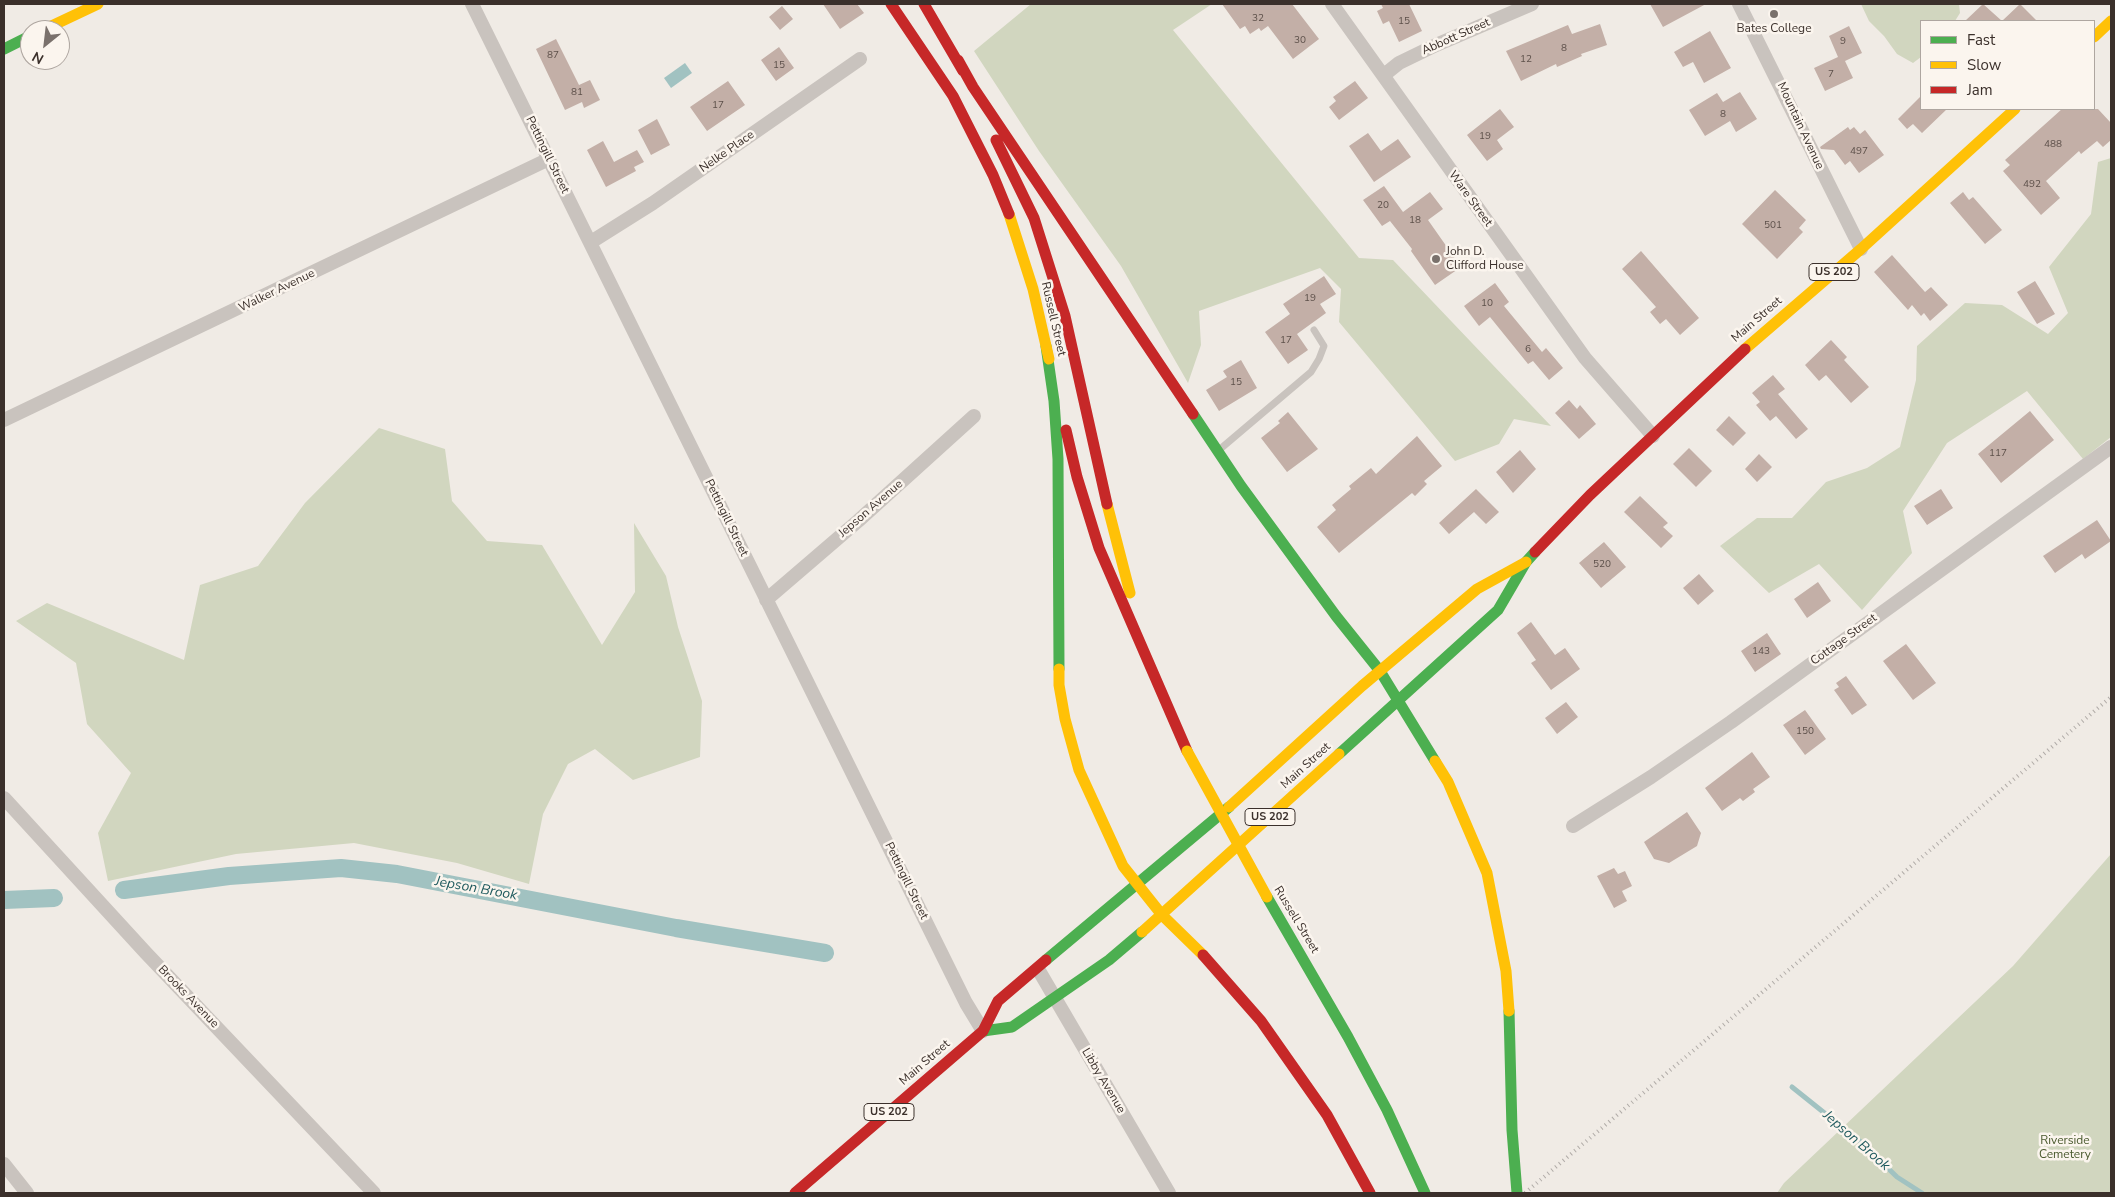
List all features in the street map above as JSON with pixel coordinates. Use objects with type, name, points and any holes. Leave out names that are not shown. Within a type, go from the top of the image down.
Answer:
[{"type":"main road","points":[[64,20],[98,4]]},
{"type":"main road","name":"Russell Street","points":[[891,4],[953,96],[993,175],[1008,210],[1033,289],[1077,477],[1099,548],[1187,751],[1266,897],[1329,1002],[1387,1110],[1424,1190]]},
{"type":"main road","name":"Russell Street","points":[[924,4],[958,60],[1034,218],[1065,316],[1102,486],[1147,658]]},
{"type":"main road","points":[[2095,36],[2111,21]]},
{"type":"main road","points":[[4,49],[20,41]]},
{"type":"main road","points":[[958,60],[973,88],[1217,452],[1288,552],[1380,671],[1448,782],[1487,872],[1506,972],[1510,1027],[1512,1130],[1517,1193]]},
{"type":"main road","name":"Main Street","points":[[982,1031],[1012,1027],[1109,960],[1162,915],[1400,701],[1498,610],[1526,562],[1590,496],[1734,358],[1861,249],[2014,110]]},
{"type":"main road","points":[[1046,346],[1054,401],[1058,459],[1059,685],[1064,719],[1079,770],[1123,866],[1162,915],[1197,948],[1261,1021],[1327,1114],[1370,1193]]},
{"type":"main road","name":"Main Street","points":[[795,1193],[982,1031],[998,1001],[1251,788],[1380,671],[1477,589],[1526,562]]},
{"type":"street","name":"Pettingill Street","points":[[472,4],[966,1003],[982,1031]]},
{"type":"street","name":"Ware Street","points":[[1332,4],[1384,75],[1453,176],[1585,358],[1653,436]]},
{"type":"street","name":"Abbott Street","points":[[1384,75],[1399,63],[1436,45],[1532,4]]},
{"type":"street","name":"Mountain Avenue","points":[[1740,4],[1861,249]]},
{"type":"street","name":"Nelke Place","points":[[591,242],[653,203],[860,59]]},
{"type":"street","name":"Walker Avenue","points":[[4,420],[549,159]]},
{"type":"street","name":"Jepson Avenue","points":[[766,600],[858,521],[974,416]]},
{"type":"street","name":"Cottage Street","points":[[1573,826],[1643,782],[1731,722],[2111,447]]},
{"type":"street","name":"Brooks Avenue","points":[[4,798],[146,953],[374,1193]]},
{"type":"street","name":"Libby Avenue","points":[[1038,969],[1169,1193]]},
{"type":"street","points":[[4,1164],[27,1193]]},
{"type":"lane","points":[[1217,452],[1311,372],[1320,359],[1324,346],[1314,330]]},
{"type":"green space","points":[[1031,4],[1212,4],[1173,30],[1359,258],[1393,260],[1551,426],[1514,419],[1499,444],[1455,461],[1339,322],[1341,289],[1320,268],[1199,311],[1201,345],[1188,383],[1121,266],[1039,151],[974,51]]},
{"type":"green space","points":[[1861,4],[1959,4],[1960,13],[1956,20],[1920,20],[1920,58],[1913,63],[1897,54],[1884,36],[1869,21]]},
{"type":"green space","points":[[2111,158],[2111,437],[2083,459],[2027,391],[1947,443],[1903,511],[1912,553],[1862,610],[1819,564],[1769,593],[1720,546],[1757,518],[1792,518],[1826,482],[1867,468],[1900,447],[1916,380],[1917,346],[1965,303],[2002,305],[2048,334],[2068,313],[2049,267],[2091,214],[2098,162]]},
{"type":"green space","points":[[379,428],[445,449],[452,501],[487,541],[542,545],[602,645],[635,592],[634,523],[666,576],[678,627],[702,701],[700,757],[633,780],[595,749],[568,764],[543,814],[529,884],[457,863],[354,843],[236,854],[108,881],[98,833],[131,773],[87,724],[76,663],[16,621],[47,603],[184,660],[200,585],[258,566],[305,503]]},
{"type":"green space","name":"Riverside Cemetery","points":[[2111,854],[2111,1193],[1777,1193],[1784,1183],[2013,966]]},
{"type":"water","points":[[685,63],[692,73],[671,88],[664,78]]},
{"type":"building","points":[[823,4],[857,4],[864,13],[840,29]]},
{"type":"building","points":[[1222,4],[1292,4],[1319,39],[1293,59],[1268,26],[1261,31],[1259,28],[1250,34],[1245,26],[1240,29]]},
{"type":"building","points":[[1381,4],[1409,4],[1422,31],[1399,42],[1389,21],[1383,24],[1377,11],[1383,8]]},
{"type":"building","points":[[1650,4],[1706,4],[1663,27]]},
{"type":"building","points":[[1983,4],[2001,20],[1966,20]]},
{"type":"building","points":[[2020,4],[2036,20],[2003,20]]},
{"type":"building","points":[[782,6],[793,19],[780,30],[769,17]]},
{"type":"building","points":[[1600,24],[1607,45],[1581,54],[1582,56],[1557,67],[1556,64],[1521,81],[1506,51],[1568,25],[1572,34]]},
{"type":"building","points":[[1849,26],[1862,53],[1845,61],[1853,78],[1825,91],[1814,68],[1838,57],[1829,36]]},
{"type":"building","points":[[1710,31],[1731,68],[1704,83],[1693,62],[1683,67],[1674,52]]},
{"type":"building","points":[[556,39],[579,85],[590,80],[600,100],[584,108],[582,102],[565,110],[536,49]]},
{"type":"building","points":[[779,47],[794,68],[776,81],[761,60]]},
{"type":"building","points":[[728,81],[745,105],[707,131],[690,107]]},
{"type":"building","points":[[1355,81],[1368,98],[1339,120],[1329,107],[1336,101],[1333,97]]},
{"type":"building","points":[[1740,92],[1757,119],[1736,132],[1730,121],[1705,136],[1689,110],[1717,93],[1723,102]]},
{"type":"building","points":[[1920,97],[1920,110],[1946,110],[1922,133],[1913,124],[1907,129],[1898,119]]},
{"type":"building","points":[[1500,109],[1514,127],[1497,140],[1503,149],[1487,161],[1467,135]]},
{"type":"building","points":[[2098,109],[2111,123],[2111,140],[2103,147],[2097,141],[2081,154],[2079,151],[2046,181],[2060,198],[2041,215],[2003,171],[2010,165],[2005,160],[2061,110]]},
{"type":"building","points":[[657,119],[670,145],[651,155],[638,130]]},
{"type":"building","points":[[1848,127],[1850,130],[1854,127],[1860,134],[1865,130],[1884,155],[1859,173],[1850,161],[1845,165],[1834,150],[1821,149],[1820,147]]},
{"type":"building","points":[[1368,133],[1381,151],[1398,139],[1411,157],[1374,182],[1349,146]]},
{"type":"building","points":[[603,141],[614,162],[637,150],[644,162],[634,167],[636,171],[606,187],[587,150]]},
{"type":"building","points":[[1384,186],[1403,212],[1430,192],[1443,209],[1428,220],[1461,267],[1435,285],[1411,251],[1412,249],[1390,221],[1382,226],[1363,200]]},
{"type":"building","points":[[1775,190],[1806,220],[1799,228],[1803,232],[1777,259],[1742,224]]},
{"type":"building","points":[[1963,192],[1969,200],[1973,197],[2002,230],[1985,244],[1950,203]]},
{"type":"building","points":[[1641,251],[1699,318],[1680,335],[1666,319],[1660,324],[1650,312],[1656,307],[1622,269]]},
{"type":"building","points":[[1892,255],[1925,292],[1931,287],[1948,305],[1930,321],[1924,313],[1921,316],[1912,305],[1908,310],[1874,272]]},
{"type":"building","points":[[1324,276],[1336,294],[1320,304],[1326,313],[1297,334],[1308,350],[1288,364],[1265,332],[1290,314],[1283,304]]},
{"type":"building","points":[[2035,281],[2055,314],[2037,324],[2017,292]]},
{"type":"building","points":[[1495,283],[1509,302],[1504,306],[1542,352],[1546,348],[1563,368],[1549,380],[1533,361],[1528,364],[1490,317],[1479,326],[1464,306]]},
{"type":"building","points":[[1831,340],[1847,357],[1844,360],[1869,387],[1851,403],[1826,375],[1819,381],[1805,365]]},
{"type":"building","points":[[1241,360],[1257,388],[1219,411],[1206,390],[1227,377],[1223,371]]},
{"type":"building","points":[[1773,375],[1785,389],[1778,394],[1808,429],[1796,439],[1776,416],[1770,421],[1756,405],[1760,402],[1752,393]]},
{"type":"building","points":[[1569,400],[1577,409],[1580,405],[1596,424],[1579,439],[1555,413]]},
{"type":"building","points":[[2030,411],[2054,440],[2001,483],[1978,454]]},
{"type":"building","points":[[1288,412],[1318,449],[1287,472],[1261,438],[1280,423],[1278,421]]},
{"type":"building","points":[[1729,416],[1746,433],[1733,446],[1716,430]]},
{"type":"building","points":[[1417,436],[1442,466],[1424,481],[1427,484],[1415,496],[1412,493],[1339,553],[1317,527],[1336,510],[1332,505],[1351,489],[1349,486],[1371,468],[1376,474]]},
{"type":"building","points":[[1689,448],[1712,471],[1696,487],[1673,464]]},
{"type":"building","points":[[1520,450],[1536,469],[1513,493],[1496,472]]},
{"type":"building","points":[[1759,454],[1772,467],[1757,482],[1745,469]]},
{"type":"building","points":[[1476,489],[1499,512],[1486,524],[1474,512],[1449,534],[1439,523]]},
{"type":"building","points":[[1941,489],[1953,508],[1927,525],[1914,506]]},
{"type":"building","points":[[1640,496],[1668,523],[1663,527],[1673,536],[1661,548],[1624,512]]},
{"type":"building","points":[[2097,520],[2111,541],[2085,559],[2082,554],[2055,573],[2043,556]]},
{"type":"building","points":[[1604,542],[1626,567],[1601,588],[1579,563]]},
{"type":"building","points":[[1699,574],[1714,591],[1698,605],[1683,588]]},
{"type":"building","points":[[1818,582],[1831,601],[1807,618],[1794,599]]},
{"type":"building","points":[[1531,622],[1555,655],[1565,648],[1580,669],[1551,690],[1531,663],[1536,660],[1517,633]]},
{"type":"building","points":[[1767,633],[1781,654],[1755,672],[1741,651]]},
{"type":"building","points":[[1906,644],[1936,683],[1913,700],[1883,661]]},
{"type":"building","points":[[1846,676],[1867,705],[1852,715],[1834,690],[1839,687],[1836,683]]},
{"type":"building","points":[[1566,702],[1578,717],[1557,734],[1545,718]]},
{"type":"building","points":[[1805,710],[1826,739],[1805,755],[1783,725]]},
{"type":"building","points":[[1752,752],[1770,777],[1753,789],[1755,792],[1743,801],[1740,798],[1722,811],[1705,788]]},
{"type":"building","points":[[1687,812],[1701,833],[1697,846],[1669,863],[1654,859],[1644,842]]},
{"type":"building","points":[[1614,868],[1618,874],[1625,871],[1632,886],[1622,891],[1627,901],[1614,908],[1597,876]]},
{"type":"waterway","name":"Jepson Brook","points":[[124,890],[229,876],[341,868],[397,874],[676,928],[825,953]]},
{"type":"waterway","name":"Jepson Brook","points":[[4,900],[54,898]]},
{"type":"waterway","name":"Jepson Brook","points":[[1792,1087],[1862,1143],[1897,1177],[1922,1193]]},
{"type":"railway","points":[[1525,1193],[2111,697]]},
{"type":"traffic: fast","points":[[4,49],[20,41]]},
{"type":"traffic: fast","points":[[1046,346],[1054,401],[1058,459],[1059,669]]},
{"type":"traffic: fast","points":[[1193,414],[1241,486],[1336,616],[1380,671],[1435,761]]},
{"type":"traffic: fast","points":[[1339,754],[1498,610],[1526,562],[1535,552]]},
{"type":"traffic: fast","points":[[1046,960],[1229,807]]},
{"type":"traffic: fast","points":[[1267,897],[1348,1037],[1387,1110],[1425,1193]]},
{"type":"traffic: fast","points":[[983,1031],[1012,1027],[1109,960],[1142,932]]},
{"type":"traffic: fast","points":[[1509,1011],[1512,1130],[1517,1193]]},
{"type":"traffic: slow","points":[[64,20],[98,4]]},
{"type":"traffic: slow","points":[[2095,36],[2111,21]]},
{"type":"traffic: slow","points":[[1745,349],[1861,249],[2014,110]]},
{"type":"traffic: slow","points":[[1009,214],[1033,289],[1049,359]]},
{"type":"traffic: slow","points":[[1107,504],[1130,593]]},
{"type":"traffic: slow","points":[[1229,807],[1362,686],[1477,589],[1526,562]]},
{"type":"traffic: slow","points":[[1059,669],[1059,685],[1065,719],[1079,770],[1123,866],[1162,915],[1203,955]]},
{"type":"traffic: slow","points":[[1187,751],[1267,897]]},
{"type":"traffic: slow","points":[[1142,932],[1339,754]]},
{"type":"traffic: slow","points":[[1435,761],[1448,782],[1487,873],[1506,971],[1509,1011]]},
{"type":"traffic: jam","points":[[891,4],[953,96],[993,175],[1009,214]]},
{"type":"traffic: jam","points":[[924,4],[963,71]]},
{"type":"traffic: jam","points":[[958,60],[973,87],[1193,414]]},
{"type":"traffic: jam","points":[[996,140],[1034,218],[1065,316],[1107,504]]},
{"type":"traffic: jam","points":[[1535,552],[1590,495],[1745,349]]},
{"type":"traffic: jam","points":[[1066,430],[1077,477],[1099,548],[1187,751]]},
{"type":"traffic: jam","points":[[1203,955],[1261,1021],[1327,1115],[1370,1193]]},
{"type":"traffic: jam","points":[[795,1193],[983,1031],[998,1001],[1046,960]]},
{"type":"place","name":"Bates College","points":[[1774,14]]},
{"type":"place","name":"John D. Clifford House","points":[[1436,259]]}]
